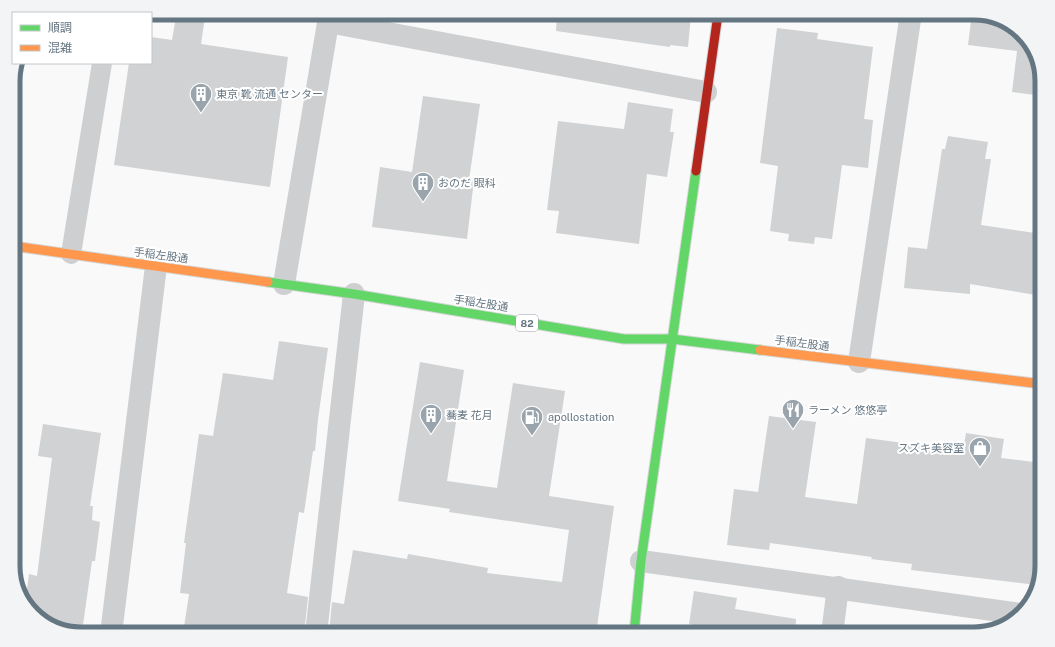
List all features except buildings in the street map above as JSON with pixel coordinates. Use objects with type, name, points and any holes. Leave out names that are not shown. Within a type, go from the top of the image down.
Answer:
[{"type":"main road","points":[[635,627],[641,560],[717,20]]},
{"type":"main road","name":"手稲左股通","points":[[20,247],[354,294],[624,340],[672,338],[718,345],[1035,383]]},
{"type":"street","points":[[284,284],[328,20]]},
{"type":"street","points":[[333,20],[706,92]]},
{"type":"street","points":[[859,362],[910,20]]},
{"type":"street","points":[[112,627],[156,266]]},
{"type":"street","points":[[317,627],[354,294]]},
{"type":"street","points":[[641,560],[1012,613]]},
{"type":"street","points":[[833,627],[838,588]]},
{"type":"lane","points":[[71,254],[102,64]]},
{"type":"traffic: fast","points":[[635,627],[641,561],[696,171]]},
{"type":"traffic: fast","points":[[268,282],[354,294],[624,339],[672,339],[760,350]]},
{"type":"traffic: slow","points":[[20,247],[268,282]]},
{"type":"traffic: slow","points":[[760,350],[1035,383]]},
{"type":"traffic: jam","points":[[696,171],[717,20]]},
{"type":"place","name":"東京 靴 流通 センター","points":[[201,114]]},
{"type":"place","name":"おのだ 眼科","points":[[423,202]]},
{"type":"place","name":"ラーメン 悠悠亭","points":[[793,430]]},
{"type":"place","name":"蕎麦 花月","points":[[431,434]]},
{"type":"place","name":"apollostation","points":[[532,436]]},
{"type":"place","name":"スズキ美容室","points":[[980,468]]}]
